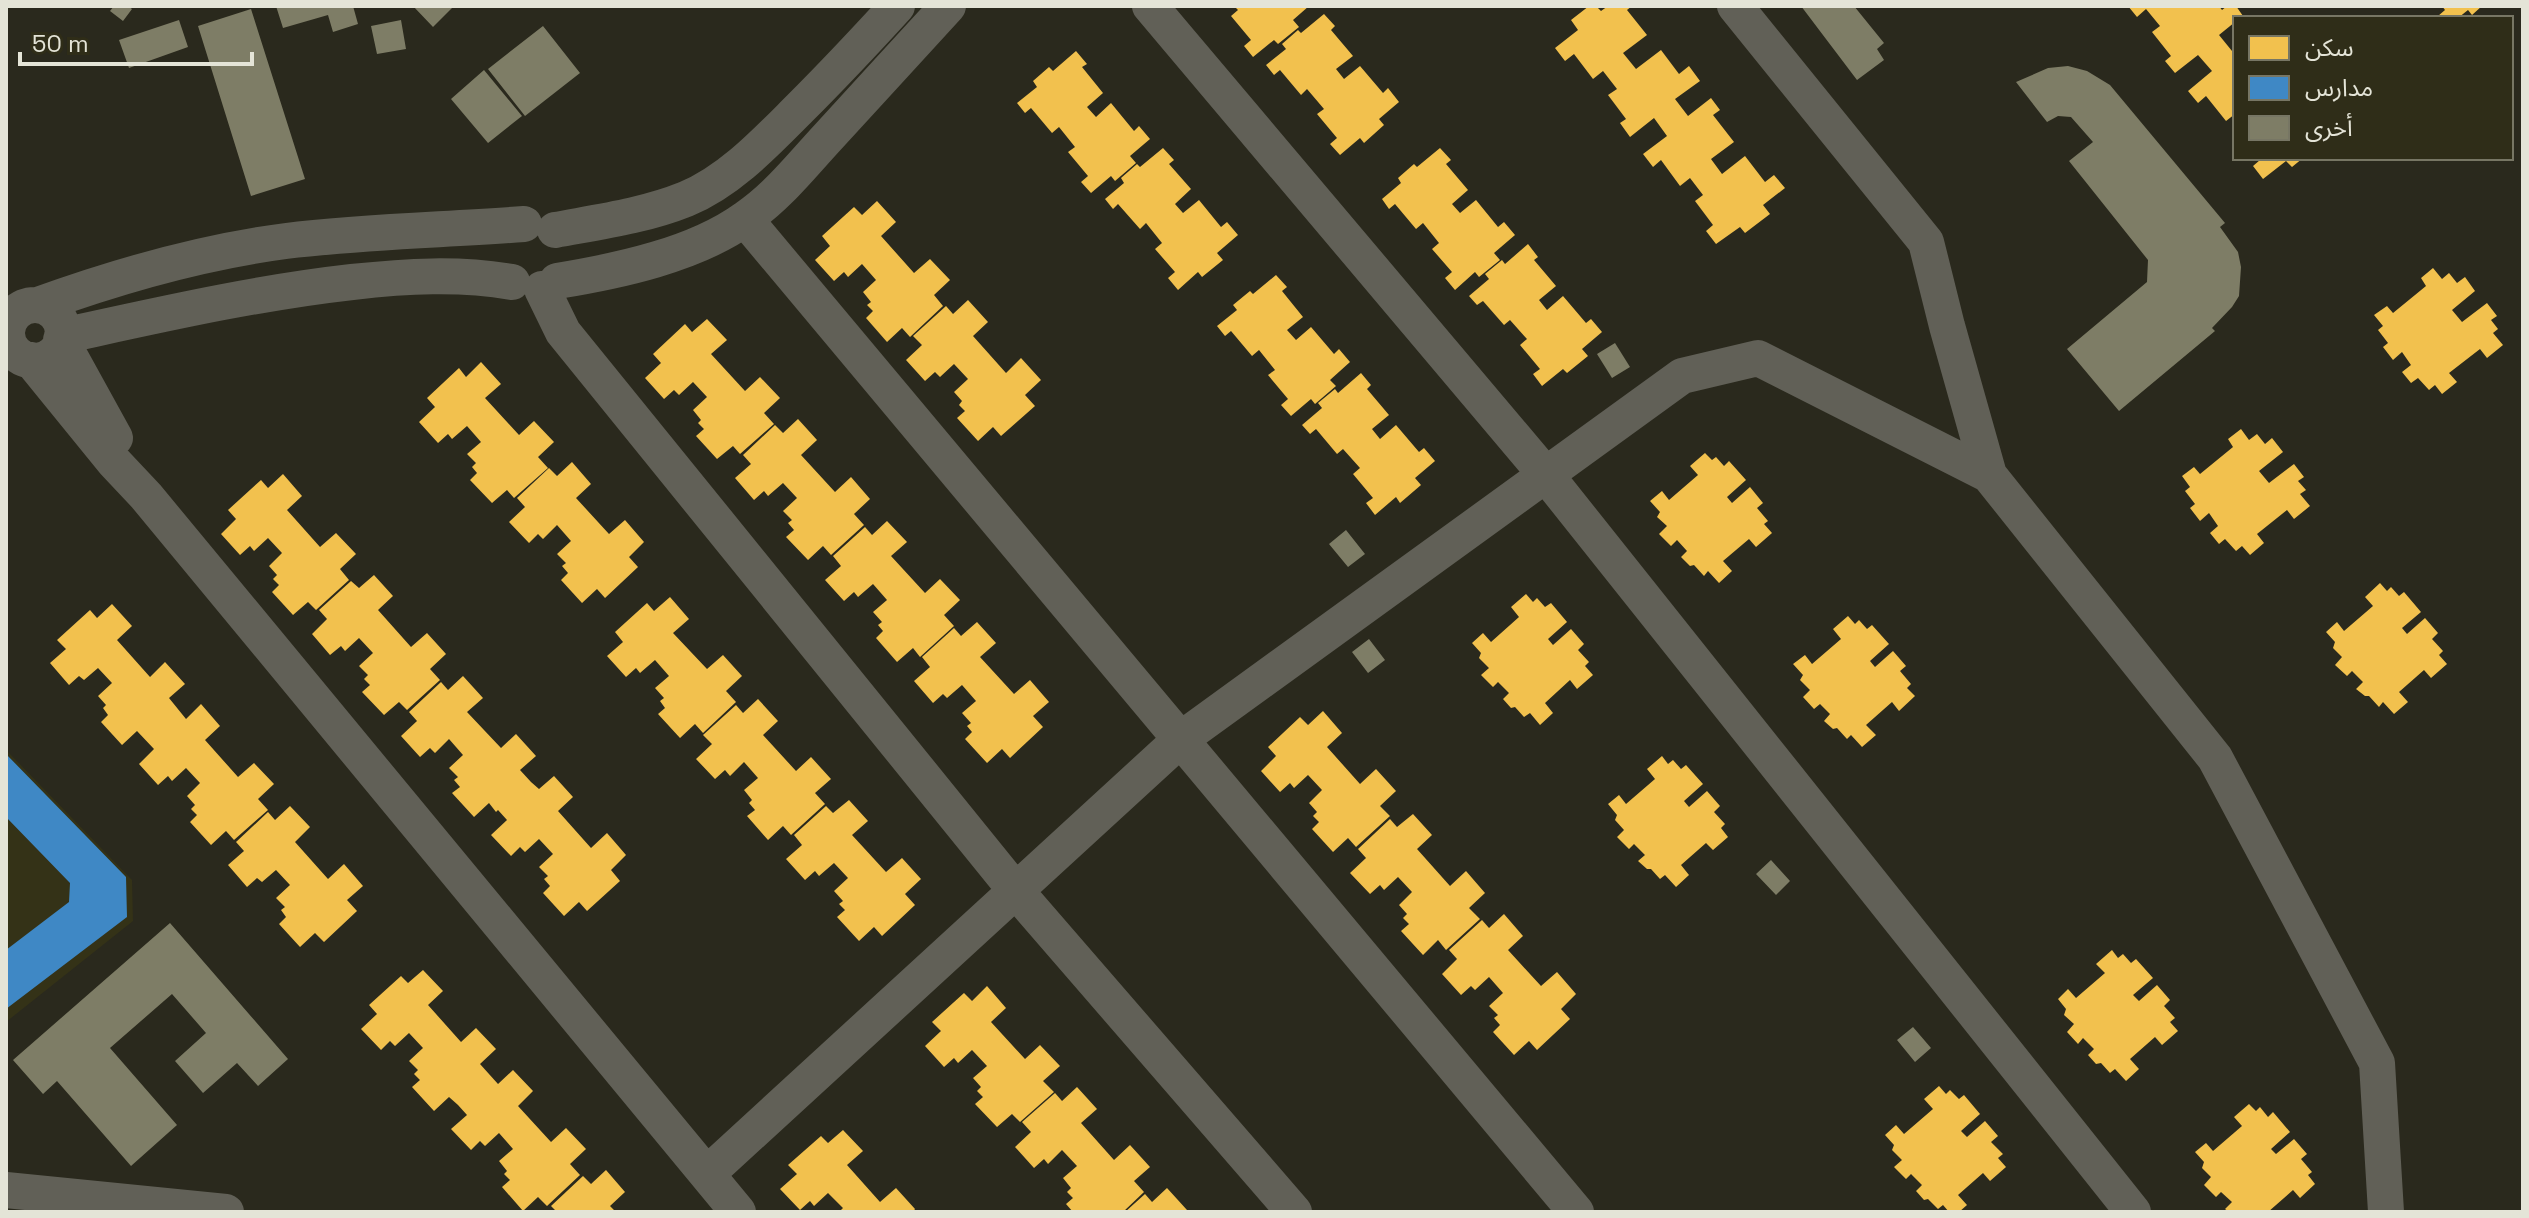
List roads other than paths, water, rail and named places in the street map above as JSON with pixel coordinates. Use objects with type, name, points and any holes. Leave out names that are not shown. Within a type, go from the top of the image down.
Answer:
[{"type":"street","points":[[897,6],[771,137],[706,189],[687,199],[652,210],[515,228],[502,245],[501,265],[537,284],[563,332],[1016,891],[1294,1212]]},
{"type":"street","points":[[19,359],[39,360],[53,353],[62,338],[253,295],[317,286],[439,276],[482,277],[537,284],[608,273],[663,257],[745,219],[786,182],[948,6]]},
{"type":"street","points":[[1150,6],[1546,475],[2133,1212]]},
{"type":"street","points":[[1735,6],[1926,242],[1989,475],[2215,758],[2377,1063],[2386,1212]]},
{"type":"street","points":[[745,219],[1576,1212]]},
{"type":"street","points":[[537,284],[566,265],[567,255],[566,246],[540,227],[387,231],[283,241],[149,269],[93,285],[19,312],[10,320],[7,336],[19,359],[146,496],[738,1212]]},
{"type":"street","points":[[19,312],[54,312],[62,327],[62,338],[146,496]]},
{"type":"street","points":[[707,1174],[1181,739],[1682,376],[1758,358],[1989,475]]},
{"type":"street","points":[[6,1190],[226,1212]]}]
